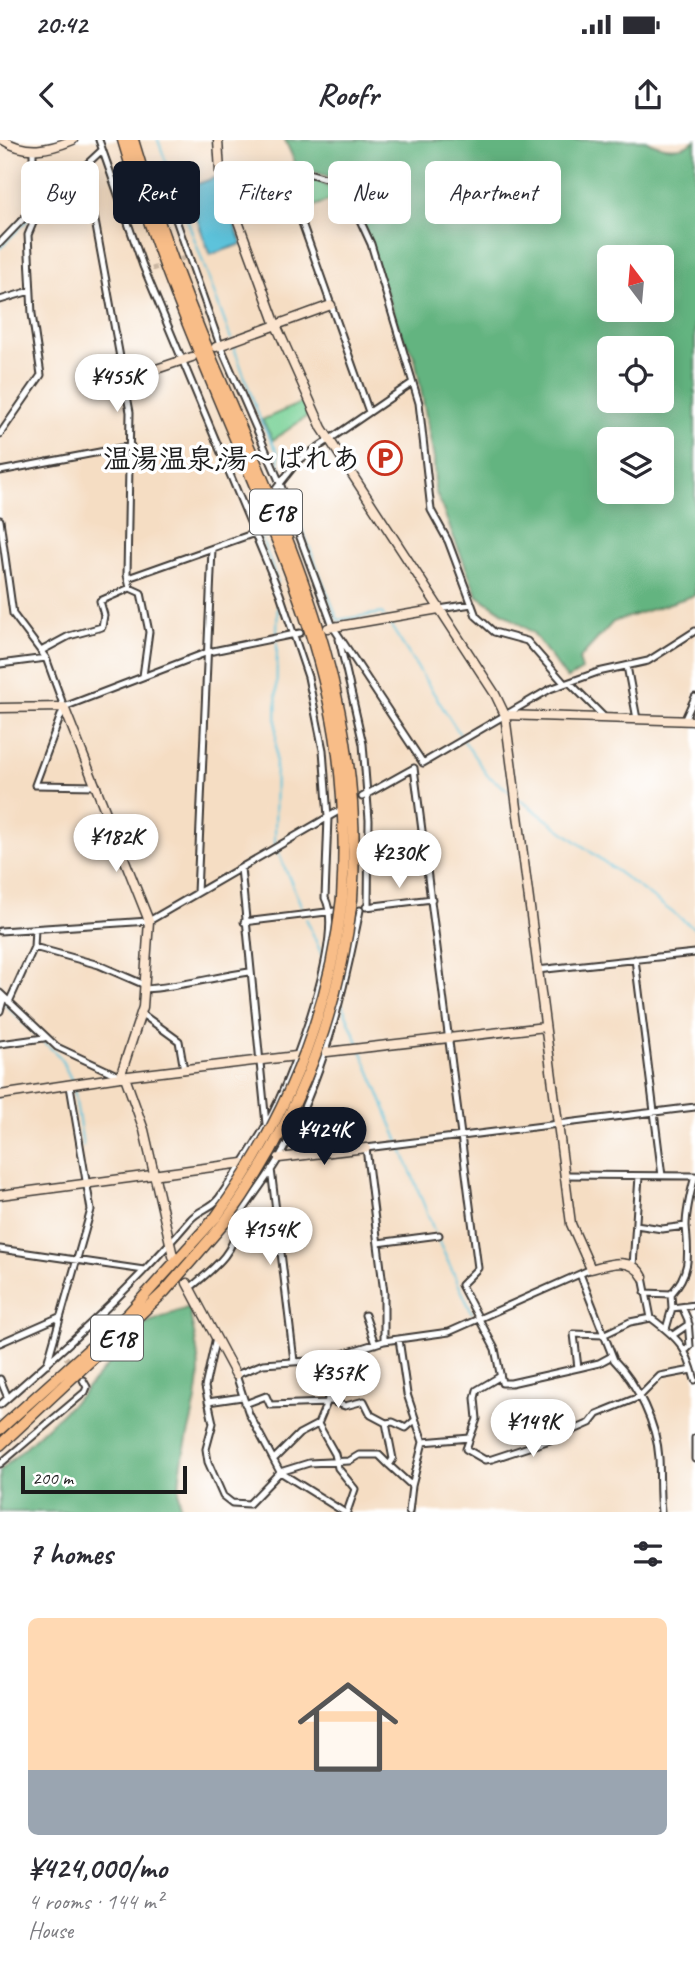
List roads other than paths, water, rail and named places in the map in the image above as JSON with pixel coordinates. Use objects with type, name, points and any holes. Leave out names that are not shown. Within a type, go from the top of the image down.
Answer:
[{"type":"highway","name":"E18","points":[[121,140],[181,310],[286,562],[320,664],[334,726],[342,789],[347,898]]},
{"type":"highway","name":"E18","points":[[0,1446],[165,1292],[220,1220],[262,1147],[302,1067],[326,992],[347,898],[355,832],[353,786],[344,723],[327,653],[282,527],[174,266],[133,140]]},
{"type":"highway","name":"E18","points":[[0,1429],[128,1314],[220,1220]]},
{"type":"street","points":[[3,140],[33,150],[73,140]]},
{"type":"street","points":[[0,1405],[47,1364],[65,1355],[169,1247],[198,1212],[215,1205],[266,1124],[296,1056],[320,978],[331,910],[325,898],[328,817],[323,750],[297,633],[99,140]]},
{"type":"street","points":[[218,140],[219,161]]},
{"type":"street","points":[[0,243],[44,197],[33,163],[33,150]]},
{"type":"street","points":[[91,161],[103,150]]},
{"type":"street","points":[[314,175],[332,180],[354,205],[375,257],[399,329],[419,403],[430,510],[448,541],[481,623],[503,636],[527,642],[567,684],[605,718]]},
{"type":"street","points":[[0,434],[41,375],[27,245],[33,224]]},
{"type":"street","points":[[96,224],[124,380],[131,446],[130,589]]},
{"type":"street","points":[[177,224],[218,346],[281,484],[331,628],[423,763]]},
{"type":"street","points":[[239,224],[276,325],[321,428],[495,694],[505,715],[571,1224],[591,1269]]},
{"type":"street","points":[[302,224],[369,412]]},
{"type":"street","points":[[0,300],[30,291]]},
{"type":"street","points":[[218,346],[331,305]]},
{"type":"street","points":[[124,380],[188,359]]},
{"type":"street","points":[[275,490],[298,461],[412,383]]},
{"type":"street","points":[[0,471],[131,446]]},
{"type":"street","points":[[251,523],[258,514]]},
{"type":"street","points":[[0,520],[13,614],[46,658],[149,920],[142,1014],[123,1077],[144,1130],[173,1256]]},
{"type":"street","points":[[128,578],[255,533]]},
{"type":"street","points":[[197,893],[212,549]]},
{"type":"street","points":[[0,586],[10,588]]},
{"type":"street","points":[[41,651],[69,636],[102,627],[104,615],[100,601],[130,589],[141,593],[149,632],[143,676]]},
{"type":"street","points":[[331,628],[472,604]]},
{"type":"street","points":[[365,796],[505,715],[567,684],[598,672],[648,662],[695,631]]},
{"type":"street","points":[[0,708],[64,707],[208,653],[297,633]]},
{"type":"street","points":[[339,637],[363,744],[368,906]]},
{"type":"street","points":[[0,664],[46,658]]},
{"type":"street","points":[[627,666],[637,719]]},
{"type":"street","points":[[684,721],[695,697]]},
{"type":"street","points":[[64,707],[35,785],[97,786]]},
{"type":"street","points":[[505,715],[695,721]]},
{"type":"street","points":[[414,768],[478,1268],[461,1285],[495,1349],[502,1383],[599,1363],[612,1356]]},
{"type":"street","points":[[0,930],[149,920],[337,812]]},
{"type":"street","points":[[241,867],[244,922],[266,1124]]},
{"type":"street","points":[[244,922],[331,910],[360,910],[368,906],[432,899]]},
{"type":"street","points":[[318,1424],[338,1468],[355,1489],[346,1512],[281,1472],[245,1404],[236,1375],[188,1285],[216,1265],[233,1243],[236,1236],[235,1223],[279,1158],[305,1107],[327,1052],[360,910]]},
{"type":"street","points":[[0,1011],[4,997],[34,947],[35,929]]},
{"type":"street","points":[[34,947],[99,965],[145,987],[174,987],[195,980],[249,972]]},
{"type":"street","points":[[537,970],[695,953]]},
{"type":"street","points":[[635,959],[662,1176]]},
{"type":"street","points":[[4,997],[44,1038],[79,1059],[123,1077]]},
{"type":"street","points":[[142,1014],[179,1041],[184,1070]]},
{"type":"street","points":[[327,1052],[545,1027]]},
{"type":"street","points":[[0,1044],[44,1038]]},
{"type":"street","points":[[0,1095],[296,1056]]},
{"type":"street","points":[[47,1364],[91,1210],[70,1086]]},
{"type":"street","points":[[279,1158],[695,1107]]},
{"type":"street","points":[[366,1147],[384,1293],[384,1342]]},
{"type":"street","points":[[0,1195],[243,1163]]},
{"type":"street","points":[[271,1169],[294,1362]]},
{"type":"street","points":[[565,1175],[695,1176],[686,1226],[692,1240],[688,1265],[671,1294],[672,1308],[666,1329]]},
{"type":"street","points":[[639,1176],[634,1266],[643,1277],[651,1318],[687,1349],[695,1378]]},
{"type":"street","points":[[636,1225],[662,1229],[686,1226]]},
{"type":"street","points":[[378,1243],[439,1235]]},
{"type":"street","points":[[0,1249],[144,1270]]},
{"type":"street","points":[[236,1375],[263,1364],[323,1360],[375,1344],[449,1332],[591,1269],[610,1264],[634,1266]]},
{"type":"street","points":[[580,1274],[612,1356],[639,1398],[657,1443],[661,1512]]},
{"type":"street","points":[[645,1293],[671,1294]]},
{"type":"street","points":[[672,1308],[683,1309],[695,1305]]},
{"type":"street","points":[[683,1309],[689,1324],[690,1346],[687,1349]]},
{"type":"street","points":[[365,1315],[375,1344]]},
{"type":"street","points":[[0,1343],[59,1317]]},
{"type":"street","points":[[578,1367],[574,1334],[603,1335],[630,1322],[651,1318]]},
{"type":"street","points":[[673,1335],[689,1324]]},
{"type":"street","points":[[216,1337],[205,1387],[213,1423],[206,1449],[208,1462],[223,1496],[232,1503],[249,1504],[281,1472],[309,1463],[349,1461],[359,1455],[379,1455],[412,1486]]},
{"type":"street","points":[[399,1339],[407,1394],[423,1442],[412,1486],[409,1512]]},
{"type":"street","points":[[275,1458],[299,1434],[318,1424],[328,1401],[323,1360]]},
{"type":"street","points":[[499,1377],[477,1390],[477,1419],[466,1449],[485,1460],[556,1438],[590,1423],[597,1414],[639,1398],[660,1376],[692,1370]]},
{"type":"street","points":[[0,1379],[8,1398]]},
{"type":"street","points":[[0,1464],[85,1392],[87,1387],[83,1380]]},
{"type":"street","points":[[208,1402],[242,1396]]},
{"type":"street","points":[[245,1404],[266,1396],[270,1405],[328,1401],[345,1406],[363,1401],[371,1415],[386,1423],[406,1428],[415,1420]]},
{"type":"street","points":[[386,1423],[393,1459],[389,1465]]},
{"type":"street","points":[[423,1442],[470,1438]]},
{"type":"street","points":[[695,1438],[695,1459]]},
{"type":"water","points":[[214,178],[214,224],[235,224],[242,244],[210,255],[199,224],[200,183]]},
{"type":"waterway","points":[[158,140],[231,339]]},
{"type":"waterway","points":[[86,161],[96,151]]},
{"type":"waterway","points":[[0,248],[23,224]]},
{"type":"waterway","points":[[233,345],[261,422],[278,453],[280,473],[338,620],[382,613],[384,616]]},
{"type":"waterway","points":[[259,517],[256,523],[278,583]]},
{"type":"waterway","points":[[277,635],[278,595]]},
{"type":"waterway","points":[[387,620],[461,736]]},
{"type":"waterway","points":[[275,845],[277,641]]},
{"type":"waterway","points":[[464,741],[487,775],[512,793]]},
{"type":"waterway","points":[[519,799],[695,929]]},
{"type":"waterway","points":[[277,850],[304,912]]},
{"type":"waterway","points":[[306,918],[323,958]]},
{"type":"waterway","points":[[0,999],[37,1036]]},
{"type":"waterway","points":[[341,1002],[359,1045]]},
{"type":"waterway","points":[[43,1041],[60,1057],[72,1081]]},
{"type":"waterway","points":[[361,1050],[399,1142]]},
{"type":"waterway","points":[[74,1089],[83,1146]]},
{"type":"waterway","points":[[401,1147],[435,1233]]},
{"type":"waterway","points":[[437,1238],[472,1313]]},
{"type":"tunnel","points":[[152,269],[184,258]]},
{"type":"tunnel","points":[[66,1357],[83,1380]]},
{"type":"place","name":"温湯温泉;湯〜ぱれあ","points":[[385,458]]}]
